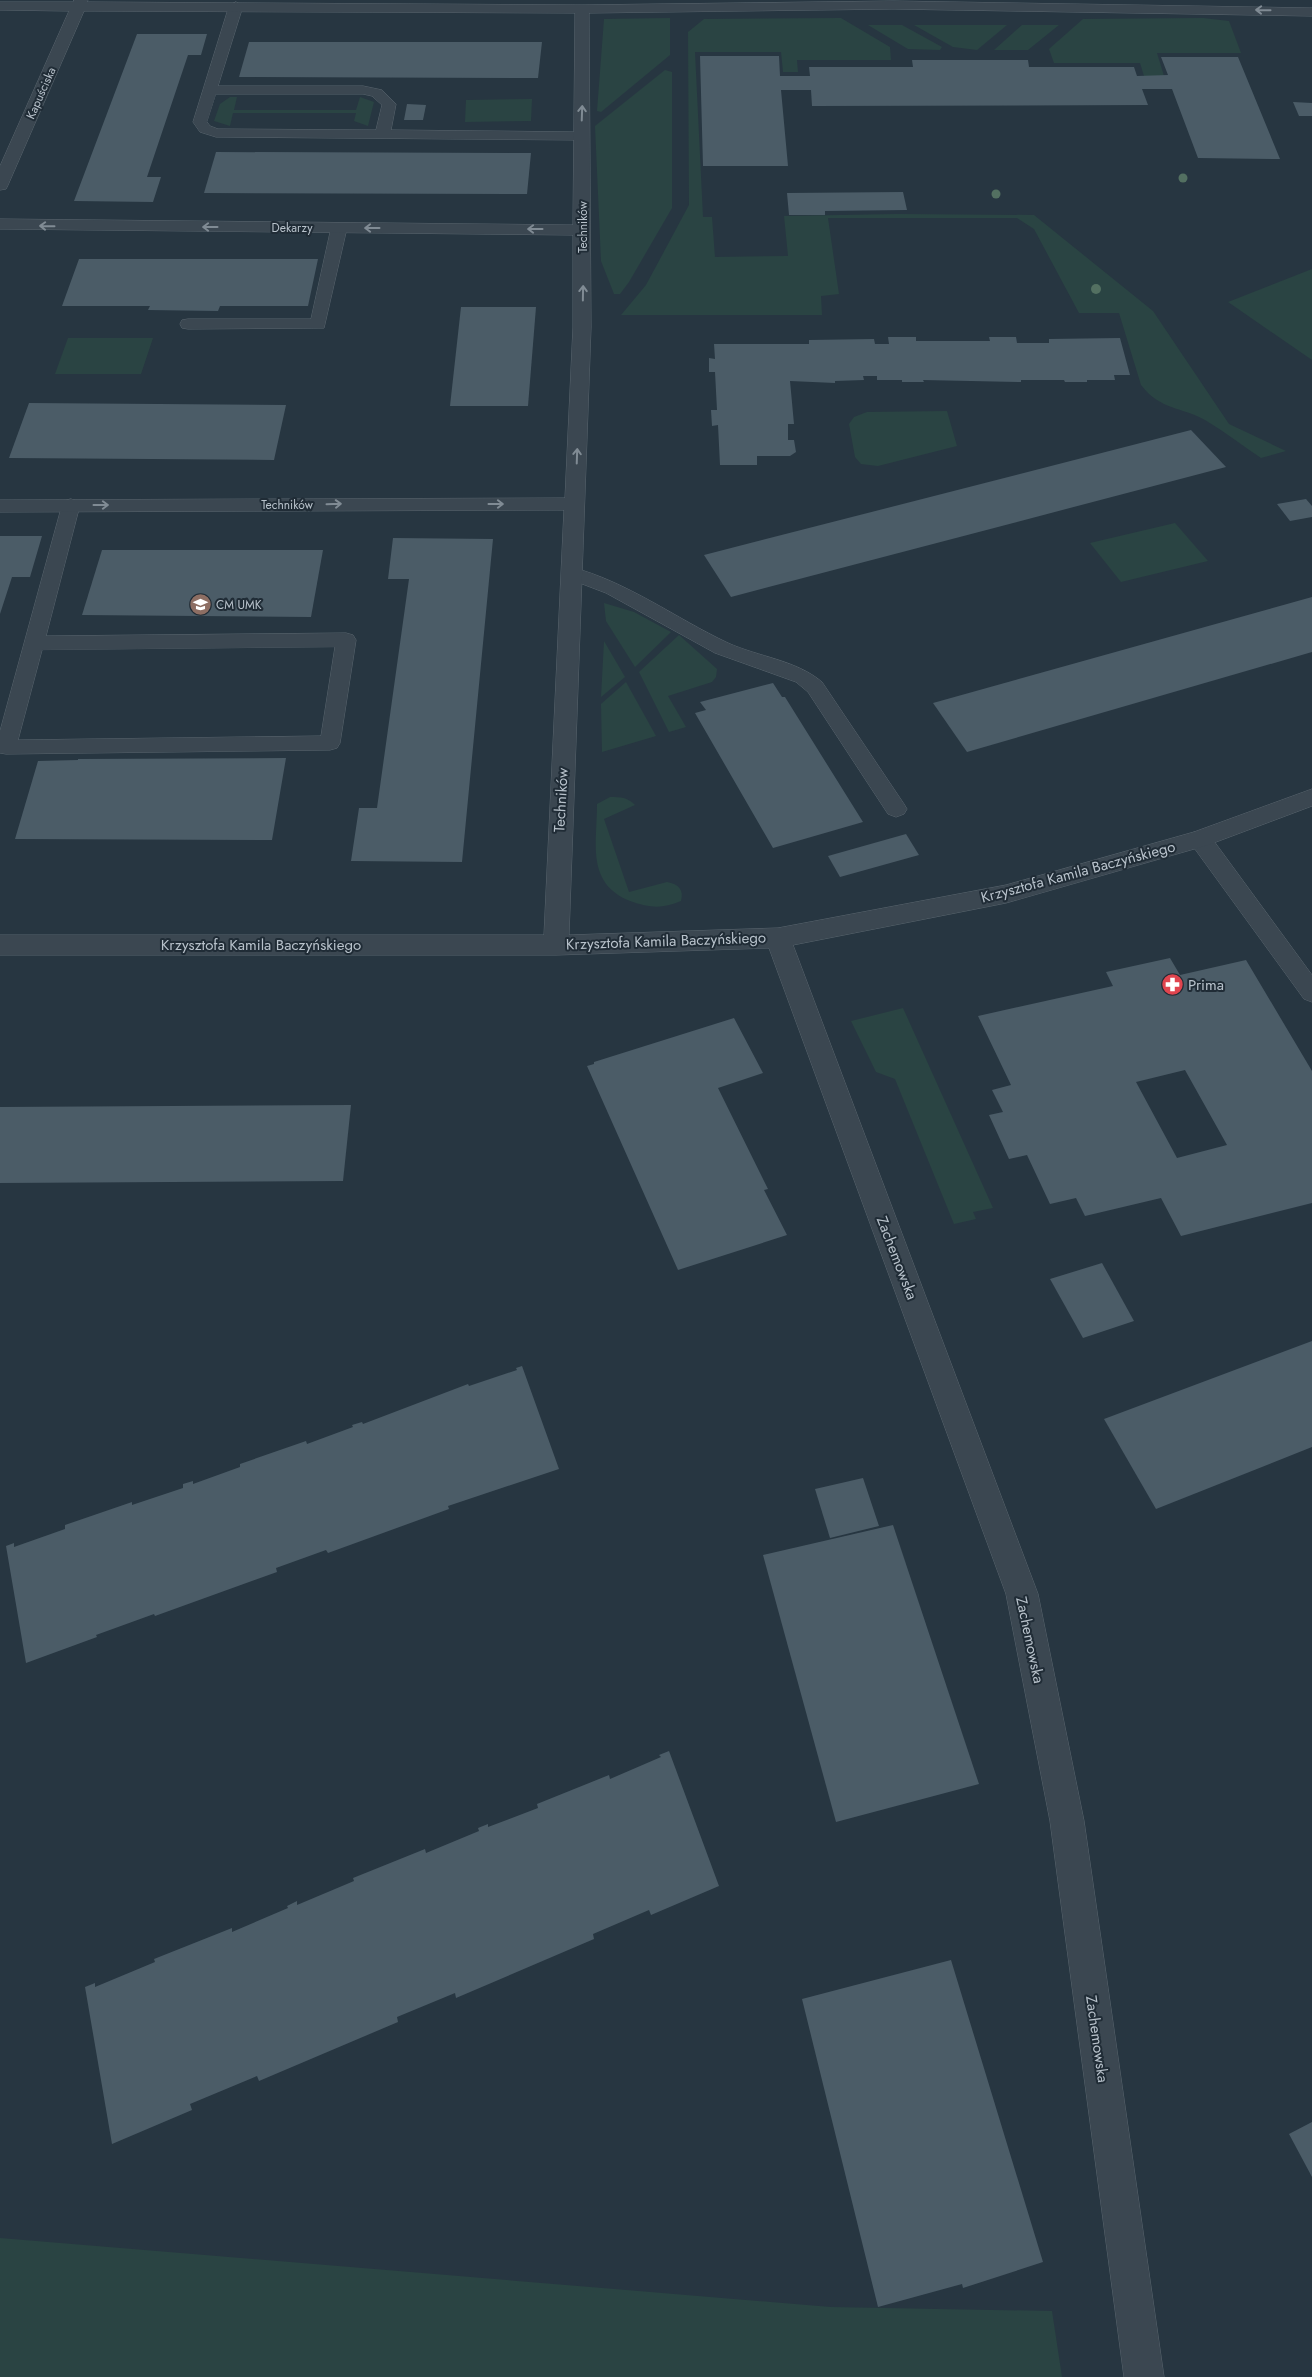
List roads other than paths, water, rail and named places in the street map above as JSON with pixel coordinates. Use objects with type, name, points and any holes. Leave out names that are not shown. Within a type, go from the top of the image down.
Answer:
[{"type":"street","points":[[0,6],[80,3],[582,9],[892,3],[1006,3],[1312,12]]},
{"type":"street","name":"Kapuściska","points":[[0,185],[80,3]]},
{"type":"street","name":"Techników","points":[[556,945],[582,327],[582,9]]},
{"type":"street","name":"Dekarzy","points":[[0,224],[583,230]]},
{"type":"street","name":"Techników","points":[[0,506],[575,504]]},
{"type":"street","name":"Krzysztofa Kamila Baczyńskiego","points":[[0,945],[556,945],[778,938],[1006,894],[1200,839],[1312,797]]},
{"type":"street","name":"Zachemowska","points":[[778,938],[1022,1594],[1067,1821],[1144,2377]]},
{"type":"lane","points":[[236,6],[200,122],[206,129],[216,133],[581,136]]},
{"type":"lane","points":[[210,90],[363,90],[377,94],[389,104],[383,134]]},
{"type":"lane","points":[[188,324],[318,324],[339,228]]},
{"type":"lane","points":[[34,643],[346,640],[330,743],[6,747],[71,505]]},
{"type":"lane","points":[[571,574],[613,589],[722,648],[803,677],[815,687],[896,809]]},
{"type":"lane","points":[[1200,839],[1312,993]]},
{"type":"place","name":"CM UMK","points":[[200,605]]},
{"type":"place","name":"Prima","points":[[1172,985]]}]
